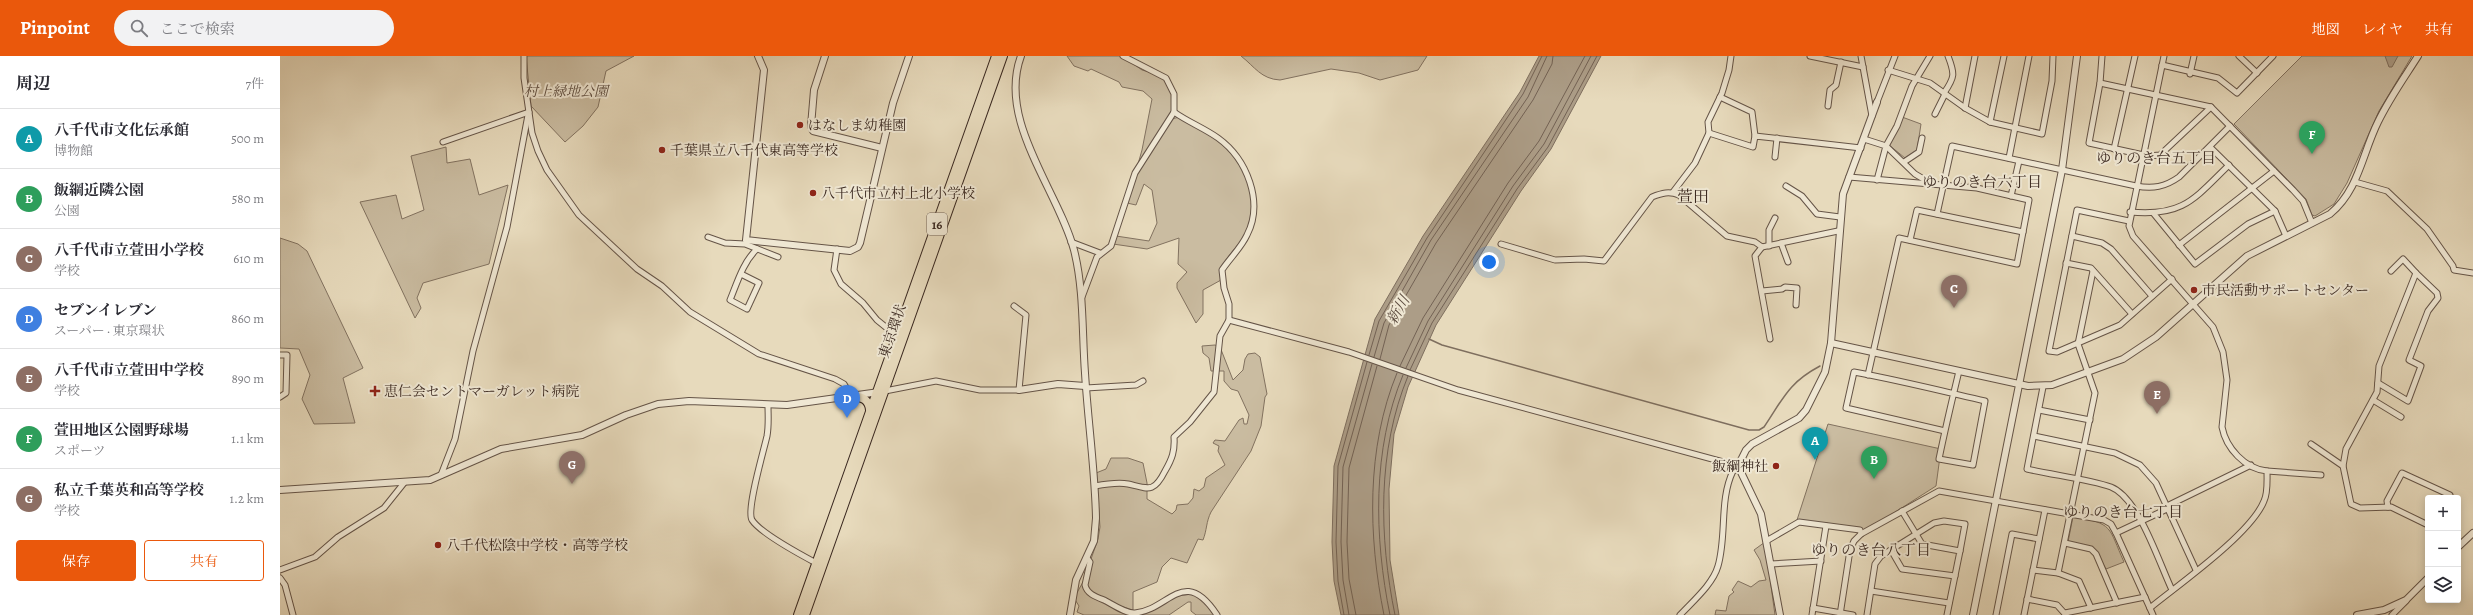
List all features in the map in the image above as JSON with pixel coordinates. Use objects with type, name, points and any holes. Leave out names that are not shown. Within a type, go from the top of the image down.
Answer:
[{"type":"highway","name":"東京環状","points":[[798,615],[819,564],[881,392],[996,56]]},
{"type":"highway","name":"東京環状","points":[[900,338],[1003,56]]},
{"type":"highway","name":"東京環状","points":[[805,615],[819,564],[870,411],[881,392]]},
{"type":"highway","points":[[852,396],[864,398],[869,405],[870,411]]},
{"type":"street","points":[[524,56],[524,78],[532,133],[548,170],[579,215],[637,269],[662,286],[690,312],[759,354],[835,379],[844,384],[852,396]]},
{"type":"street","points":[[746,242],[764,70],[758,56]]},
{"type":"street","points":[[825,56],[814,90],[810,126],[813,131],[882,148]]},
{"type":"street","points":[[708,237],[725,243],[746,242],[854,250],[860,243],[882,148],[909,56]]},
{"type":"street","points":[[1021,56],[1015,84],[1016,101],[1032,154],[1068,230],[1078,276],[1094,486],[1095,534],[1087,558],[1076,580],[1070,615]]},
{"type":"street","points":[[1080,304],[1100,253],[1111,246],[1135,173],[1174,112],[1174,94],[1166,78],[1160,74],[1143,68],[1123,56]]},
{"type":"street","points":[[1673,192],[1695,163],[1709,133],[1708,122],[1720,97],[1729,70],[1731,56]]},
{"type":"street","points":[[1810,56],[1863,67]]},
{"type":"street","points":[[1862,56],[1872,117]]},
{"type":"street","points":[[1680,615],[1709,581],[1718,567],[1727,487],[1733,471],[1738,467],[1744,454],[1752,444],[1799,418],[1806,410],[1825,372],[1831,343],[1838,231],[1843,194],[1894,56]]},
{"type":"street","points":[[1877,180],[1886,146],[1897,126],[1915,79],[1923,70],[1930,56]]},
{"type":"street","points":[[1935,114],[1951,83],[1954,72],[1948,56]]},
{"type":"street","points":[[1965,108],[1974,56]]},
{"type":"street","points":[[1990,122],[2004,56]]},
{"type":"street","points":[[2009,158],[2016,129],[2029,56]]},
{"type":"street","points":[[1888,70],[1915,79],[1930,82],[1944,94],[1990,122],[2042,134],[2052,81],[2054,56]]},
{"type":"street","points":[[1973,615],[2062,170],[2078,56]]},
{"type":"street","points":[[2102,56],[2100,83],[2089,143],[2143,155],[2156,156],[2165,152],[2211,107]]},
{"type":"street","points":[[2114,149],[2135,56]]},
{"type":"street","points":[[2164,56],[2130,212],[2129,221],[2133,236],[2214,327],[2223,352],[2227,380],[2222,427],[2230,448],[2251,465],[2267,471],[2321,475]]},
{"type":"street","points":[[2190,72],[2194,56]]},
{"type":"street","points":[[2239,56],[2257,73]]},
{"type":"street","points":[[2162,65],[2218,78],[2237,93],[2273,56]]},
{"type":"street","points":[[1831,343],[2019,384],[2043,386],[2087,373],[2134,353],[2247,256],[2312,223],[2340,206],[2356,182],[2378,121],[2418,56]]},
{"type":"street","points":[[1828,106],[1830,90],[1836,85],[1841,62]]},
{"type":"street","points":[[2100,83],[2211,107],[2299,196],[2312,223]]},
{"type":"street","points":[[1709,133],[1754,147],[1755,136],[1752,112],[1720,97]]},
{"type":"street","points":[[443,142],[529,110]]},
{"type":"street","points":[[441,475],[455,439],[472,351],[507,227],[529,110]]},
{"type":"street","points":[[1094,486],[1116,483],[1145,489],[1153,488],[1159,483],[1173,457],[1174,437],[1190,422],[1214,392],[1220,336],[1229,320],[1229,304],[1224,288],[1222,270],[1247,236],[1254,214],[1254,194],[1248,178],[1229,147],[1217,137],[1174,112]]},
{"type":"street","points":[[1937,214],[1952,146],[2136,186],[2154,188],[2172,182],[2210,147],[2230,126]]},
{"type":"street","points":[[1755,136],[1861,148]]},
{"type":"street","points":[[1775,156],[1777,138]]},
{"type":"street","points":[[1904,162],[1919,152],[1922,138]]},
{"type":"street","points":[[1864,139],[1886,146],[1915,174],[1932,184]]},
{"type":"street","points":[[2210,147],[2275,211],[2286,236]]},
{"type":"street","points":[[2012,196],[2019,160]]},
{"type":"street","points":[[2130,212],[2154,214],[2179,208],[2190,202],[2229,165]]},
{"type":"street","points":[[2179,245],[2274,171]]},
{"type":"street","points":[[1849,177],[1977,188],[2029,200],[2017,264],[1899,238],[1868,375]]},
{"type":"street","points":[[2356,182],[2387,190],[2427,229],[2453,266],[2454,270],[2473,273]]},
{"type":"street","points":[[1786,186],[1802,196],[1817,214],[1840,217]]},
{"type":"street","points":[[1501,244],[1555,260],[1584,259],[1604,261],[1652,197],[1663,192],[1673,192],[1727,236],[1755,242],[1762,247],[1838,231]]},
{"type":"street","points":[[1910,240],[1917,210],[2023,232]]},
{"type":"street","points":[[2129,221],[2077,210],[2049,351],[2057,352],[2110,331],[2120,325],[2172,279]]},
{"type":"street","points":[[2154,214],[2195,264],[2248,224],[2275,211]]},
{"type":"street","points":[[1769,246],[1768,230],[1775,218]]},
{"type":"street","points":[[2072,236],[2102,243],[2111,249],[2152,296]]},
{"type":"street","points":[[746,242],[756,249],[778,257]]},
{"type":"street","points":[[1071,242],[1100,253]]},
{"type":"street","points":[[1780,243],[1788,262]]},
{"type":"street","points":[[1762,247],[1755,256],[1770,339]]},
{"type":"street","points":[[741,274],[758,283],[747,308],[730,300],[746,261],[756,249]]},
{"type":"street","points":[[837,249],[834,270],[841,284],[863,303],[877,320],[900,338]]},
{"type":"street","points":[[2378,383],[2408,401],[2421,366],[2409,360],[2428,312],[2438,298],[2437,293],[2403,259],[2391,271]]},
{"type":"street","points":[[2066,263],[2091,268],[2132,314]]},
{"type":"street","points":[[2058,573],[2095,393],[2078,344],[2093,271]]},
{"type":"street","points":[[2416,273],[2380,366],[2378,383],[2373,400],[2346,450],[2343,466],[2351,504],[2360,508],[2388,507],[2425,524]]},
{"type":"street","points":[[1762,291],[1782,289],[1785,287],[1798,288],[1796,305]]},
{"type":"street","points":[[1014,306],[1026,315],[1019,390]]},
{"type":"street","points":[[1229,320],[1354,354],[1418,377],[1738,467],[1761,514],[1768,540],[1780,615]]},
{"type":"street","points":[[280,354],[288,354],[286,393],[280,397]]},
{"type":"street","points":[[1945,430],[1846,408],[1854,372],[1954,394],[1985,401],[1972,465],[1939,459],[1945,430],[1954,394],[1959,371]]},
{"type":"street","points":[[280,490],[404,483],[430,480],[500,449],[582,435],[626,415],[658,404],[689,401],[768,405],[881,392],[936,381],[980,390],[1019,390],[1058,384],[1086,387],[1136,385],[1143,381]]},
{"type":"street","points":[[2043,386],[2027,469],[2111,488],[2132,505],[2172,590]]},
{"type":"street","points":[[2373,400],[2401,417]]},
{"type":"street","points":[[768,405],[767,434],[750,514],[752,520],[769,535],[819,564]]},
{"type":"street","points":[[2039,410],[2090,420]]},
{"type":"street","points":[[2034,436],[2084,446],[2122,456],[2140,465],[2156,483],[2196,570]]},
{"type":"street","points":[[2311,444],[2343,466]]},
{"type":"street","points":[[2116,533],[2251,465]]},
{"type":"street","points":[[2150,608],[2243,529],[2260,509],[2265,500],[2267,471]]},
{"type":"street","points":[[2388,507],[2387,501],[2402,472],[2450,495]]},
{"type":"street","points":[[280,570],[315,557],[338,537],[384,508],[404,483]]},
{"type":"street","points":[[1840,614],[1850,550],[1854,541],[1861,534],[1939,491],[2104,520],[2110,524],[2116,533],[2153,615]]},
{"type":"street","points":[[2024,615],[2045,510]]},
{"type":"street","points":[[1902,511],[1922,544],[1960,551]]},
{"type":"street","points":[[1867,615],[1876,562],[1879,557],[1940,521],[1965,524],[1947,615]]},
{"type":"street","points":[[1768,540],[1799,522],[1860,530],[1861,534]]},
{"type":"street","points":[[1812,615],[1826,526]]},
{"type":"street","points":[[2461,542],[2473,533]]},
{"type":"street","points":[[1996,615],[2012,534],[2040,539]]},
{"type":"street","points":[[2065,543],[2091,549],[2096,554],[2117,603]]},
{"type":"street","points":[[1891,550],[1902,569],[1955,576]]},
{"type":"street","points":[[1087,558],[1090,562],[1085,586],[1089,592],[1130,612],[1141,612],[1185,592],[1204,599],[1217,615]]},
{"type":"street","points":[[1771,564],[1820,561]]},
{"type":"street","points":[[2033,570],[2058,573],[2079,581],[2091,608]]},
{"type":"street","points":[[280,578],[285,585],[293,615]]},
{"type":"street","points":[[2392,615],[2425,581]]},
{"type":"street","points":[[1871,591],[1950,603]]},
{"type":"street","points":[[2027,599],[2057,605],[2066,614],[2144,597]]},
{"type":"street","points":[[2357,615],[2384,610],[2406,600]]},
{"type":"street","points":[[1813,608],[1840,614],[1853,615]]},
{"type":"green space","name":"村上緑地公園","points":[[526,56],[634,56],[606,71],[598,107],[583,126],[565,142],[531,106]]},
{"type":"green space","points":[[1067,56],[1122,56],[1142,70],[1156,74],[1165,79],[1172,93],[1172,119],[1179,117],[1219,141],[1237,160],[1243,172],[1251,197],[1252,211],[1249,224],[1241,241],[1228,256],[1222,268],[1221,280],[1203,290],[1203,314],[1196,323],[1177,288],[1177,283],[1187,272],[1178,264],[1179,238],[1147,249],[1113,244],[1116,236],[1149,241],[1157,223],[1152,190],[1144,184],[1136,205],[1127,203],[1142,150],[1152,99],[1143,91],[1122,87],[1119,82],[1091,69],[1088,71],[1074,66]]},
{"type":"green space","points":[[1241,56],[1427,56],[1418,70],[1380,80],[1359,73],[1331,69],[1280,80],[1263,75]]},
{"type":"green space","points":[[2302,56],[2412,56],[2379,111],[2347,183],[2334,204],[2315,216],[2312,215],[2306,199],[2234,124]]},
{"type":"green space","points":[[1902,117],[1921,124],[1917,150],[1905,158],[1889,145]]},
{"type":"green space","points":[[446,147],[447,163],[470,159],[479,195],[508,185],[489,264],[423,283],[417,298],[421,308],[415,318],[360,202],[396,195],[402,219],[424,210],[411,156]]},
{"type":"green space","points":[[280,238],[298,244],[307,251],[363,368],[343,378],[355,423],[314,424],[302,399],[310,375],[299,349],[280,348]]},
{"type":"green space","points":[[1215,345],[1220,347],[1233,380],[1243,370],[1245,359],[1248,354],[1255,353],[1260,357],[1267,394],[1265,397],[1261,426],[1251,451],[1211,512],[1203,540],[1198,539],[1187,563],[1171,558],[1162,567],[1157,582],[1133,592],[1133,610],[1117,605],[1121,612],[1127,615],[1084,615],[1077,612],[1079,606],[1074,598],[1083,582],[1098,539],[1100,527],[1096,473],[1106,469],[1111,458],[1128,458],[1143,463],[1147,483],[1147,499],[1172,514],[1176,510],[1177,505],[1188,504],[1193,498],[1194,489],[1199,491],[1204,487],[1206,478],[1225,465],[1218,451],[1219,446],[1213,443],[1215,440],[1225,441],[1239,420],[1243,418],[1244,424],[1247,424],[1249,415],[1238,391],[1231,389],[1224,381],[1224,371],[1211,371],[1209,358],[1203,353],[1202,346]]},
{"type":"green space","points":[[1828,424],[1941,449],[1936,486],[1861,534],[1860,530],[1797,520]]},
{"type":"green space","points":[[2073,517],[2096,522],[2108,529],[2112,534],[2124,562],[2106,569],[2097,553],[2068,542]]},
{"type":"green space","points":[[1765,542],[1775,615],[1715,615],[1716,610],[1726,611],[1729,596],[1734,592],[1732,590],[1738,581],[1751,587],[1759,581],[1766,580],[1760,560],[1754,550]]},
{"type":"green space","points":[[1193,594],[1205,601],[1214,615],[1196,615],[1191,611],[1191,602],[1188,602],[1169,615],[1142,615],[1142,613],[1177,596]]},
{"type":"water","name":"新川","points":[[1539,56],[1601,56],[1551,149],[1521,191],[1436,325],[1408,387],[1394,434],[1389,489],[1390,560],[1399,615],[1341,615],[1334,581],[1332,542],[1334,466],[1375,319],[1423,236],[1520,92]]},
{"type":"water","points":[[2385,56],[2398,56],[2392,67],[2389,67]]},
{"type":"waterway","points":[[1429,339],[1442,345],[1749,430],[1759,430],[1764,427],[1793,385],[1809,372],[1820,366]]},
{"type":"place","name":"はなしま幼稚園","points":[[800,125]]},
{"type":"place","name":"千葉県立八千代東高等学校","points":[[662,150]]},
{"type":"place","name":"萱田地区公園野球場","points":[[2312,154]]},
{"type":"place","name":"八千代市立村上北小学校","points":[[813,193]]},
{"type":"place","name":"市民活動サポートセンター","points":[[2194,290]]},
{"type":"place","name":"八千代市立萱田小学校","points":[[1954,308]]},
{"type":"place","name":"恵仁会セントマーガレット病院","points":[[375,391]]},
{"type":"place","name":"八千代市立萱田中学校","points":[[2157,414]]},
{"type":"place","name":"セブンイレブン","points":[[847,418]]},
{"type":"place","name":"八千代市文化伝承館","points":[[1815,460]]},
{"type":"place","name":"飯綱神社","points":[[1776,466]]},
{"type":"place","name":"飯綱近隣公園","points":[[1874,479]]},
{"type":"place","name":"私立千葉英和高等学校","points":[[572,484]]},
{"type":"place","name":"八千代松陰中学校・高等学校","points":[[438,545]]},
{"type":"district","name":"ゆりのき台五丁目","points":[[2156,158]]},
{"type":"district","name":"ゆりのき台六丁目","points":[[1982,182]]},
{"type":"district","name":"萱田","points":[[1693,196]]},
{"type":"district","name":"ゆりのき台七丁目","points":[[2123,512]]},
{"type":"district","name":"ゆりのき台八丁目","points":[[1871,550]]}]
